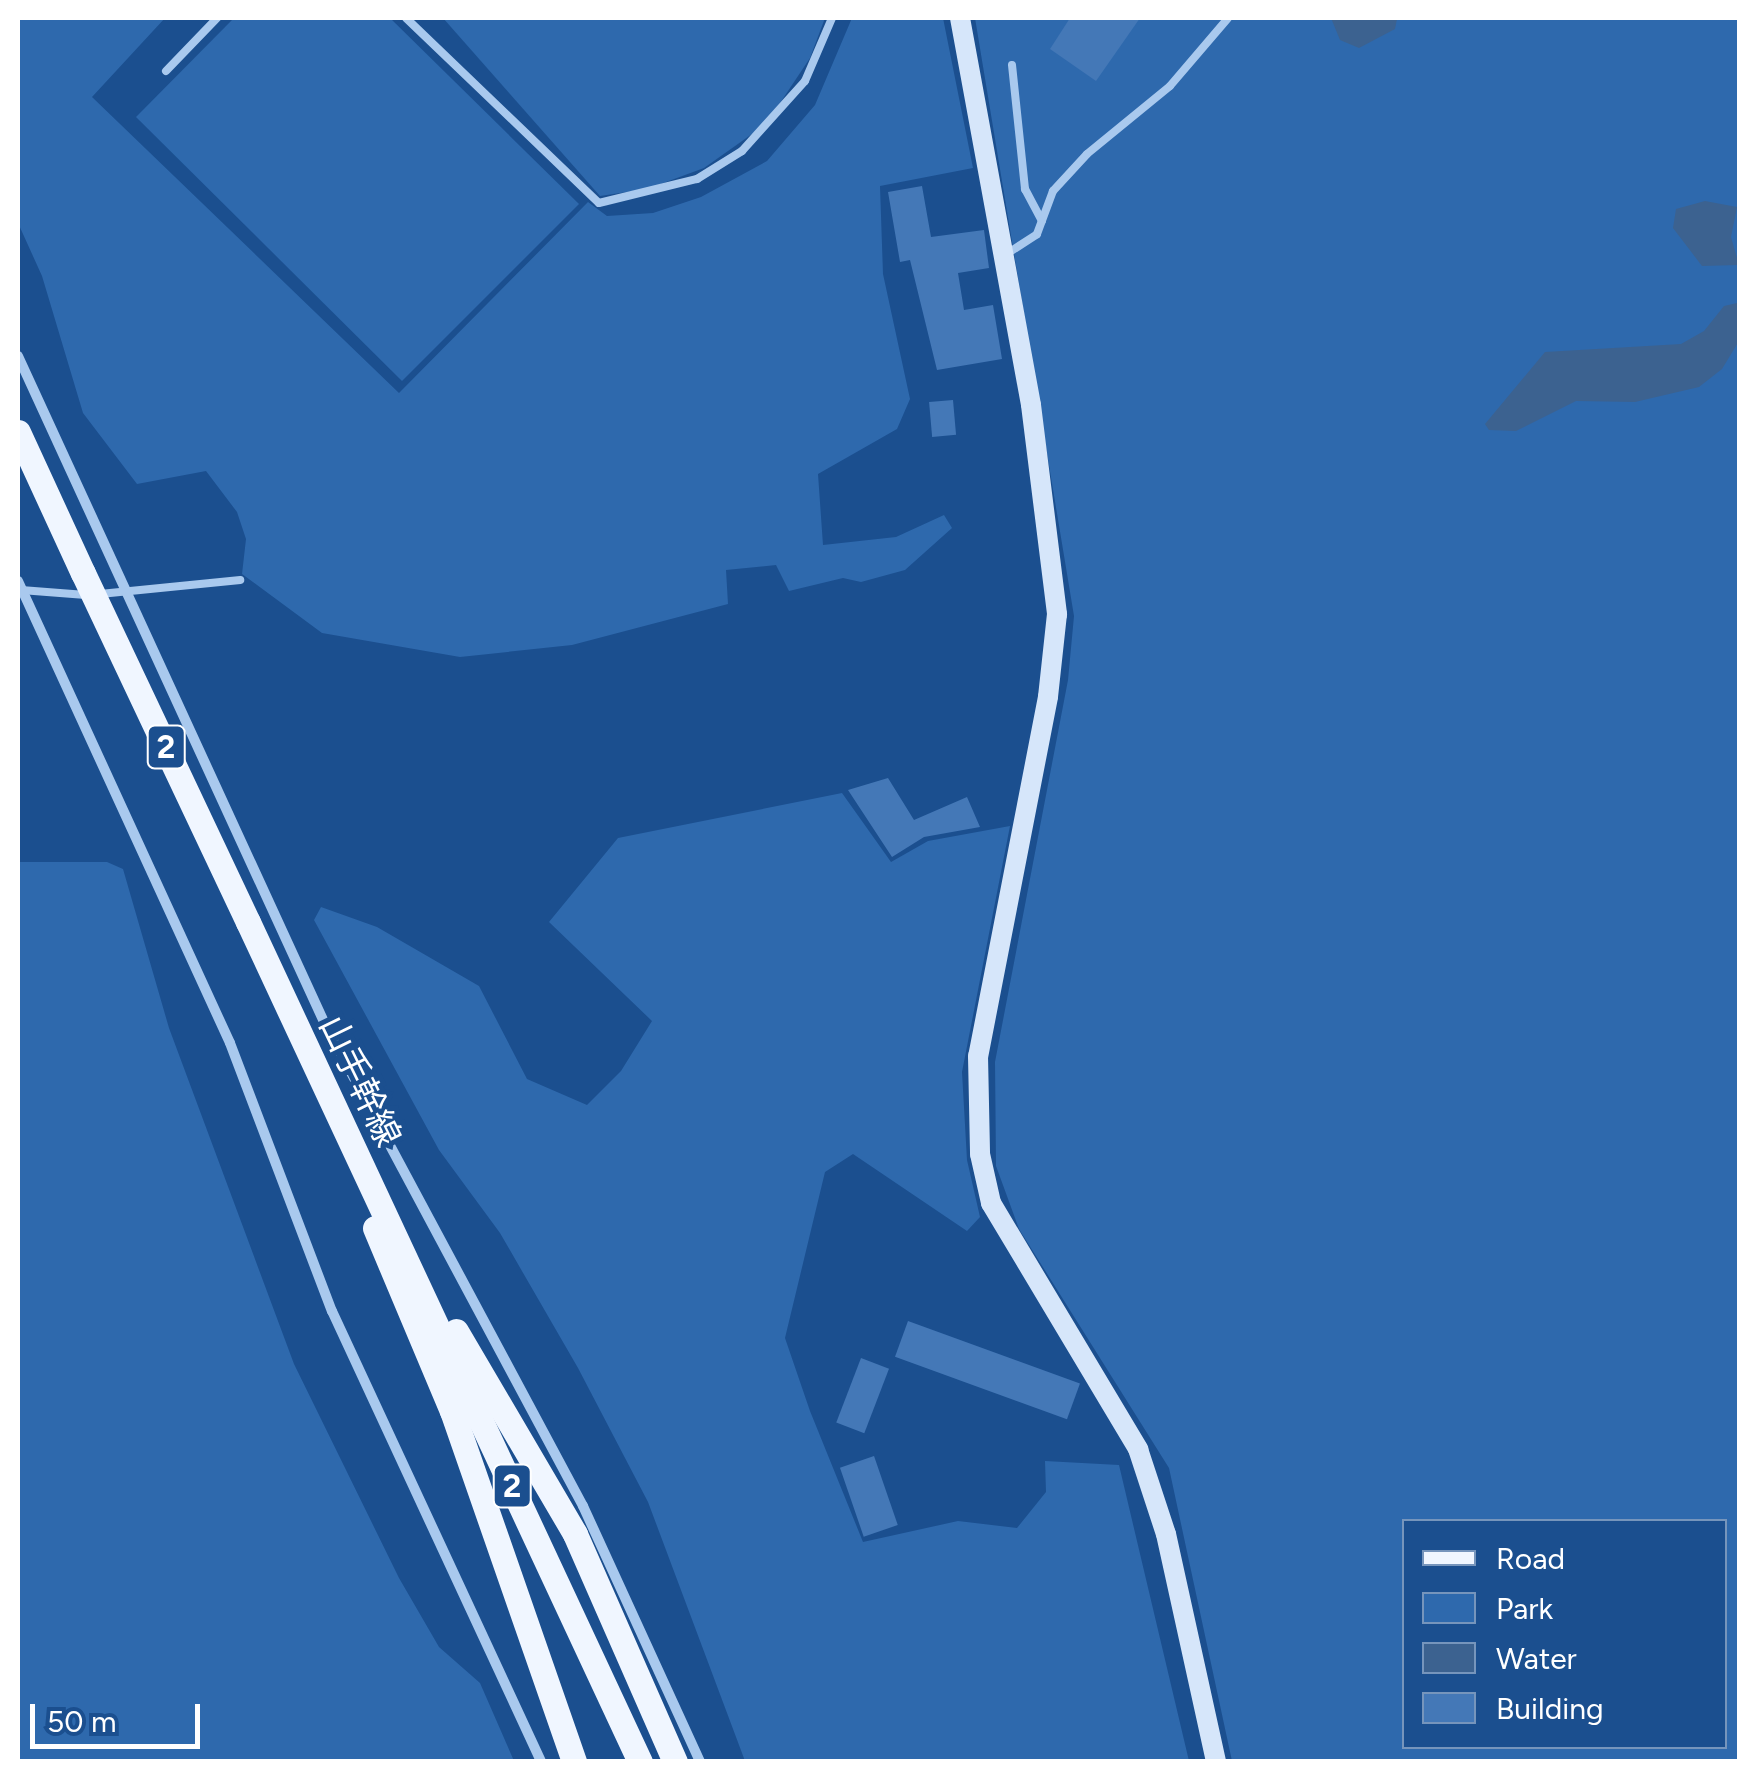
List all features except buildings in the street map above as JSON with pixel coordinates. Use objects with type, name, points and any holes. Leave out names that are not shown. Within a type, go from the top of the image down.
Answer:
[{"type":"main road","name":"山手幹線","points":[[18,432],[248,922],[302,1047],[384,1210],[640,1762]]},
{"type":"main road","points":[[302,1047],[452,1411],[574,1762]]},
{"type":"main road","points":[[384,1210],[575,1534],[676,1762]]},
{"type":"street","points":[[960,18],[1006,254],[1057,614],[1048,697],[978,1056],[980,1154],[991,1202],[1138,1449],[1166,1534],[1216,1762]]},
{"type":"street","points":[[18,356],[340,1054],[597,1533],[700,1762]]},
{"type":"street","points":[[19,587],[230,1043],[332,1311],[541,1762]]},
{"type":"lane","points":[[166,71],[217,18]]},
{"type":"lane","points":[[406,18],[599,203],[698,179],[742,151],[805,81],[832,18]]},
{"type":"lane","points":[[1006,254],[1037,234],[1053,192],[1087,154],[1170,86],[1228,18]]},
{"type":"lane","points":[[1012,65],[1026,189],[1042,220]]},
{"type":"lane","points":[[19,587],[77,596],[240,580]]},
{"type":"green space","points":[[18,18],[165,18],[92,97],[399,393],[588,202],[607,216],[653,213],[701,197],[767,161],[815,105],[852,18],[943,18],[973,168],[880,186],[883,274],[910,399],[897,429],[818,474],[823,545],[896,537],[944,515],[952,528],[905,570],[861,582],[843,578],[789,591],[776,565],[726,570],[728,604],[572,645],[460,657],[322,633],[242,574],[246,539],[237,512],[206,471],[137,484],[83,413],[42,276],[18,223]]},
{"type":"green space","points":[[234,18],[390,18],[579,204],[402,381],[136,117]]},
{"type":"green space","points":[[443,18],[825,18],[810,58],[766,124],[704,168],[647,189],[600,196]]},
{"type":"green space","points":[[975,18],[1739,18],[1739,1761],[1232,1761],[1169,1468],[1019,1229],[996,1166],[995,1062],[1068,680],[1074,616]]},
{"type":"green space","points":[[842,793],[891,862],[928,841],[1010,826],[962,1072],[967,1160],[980,1217],[967,1231],[853,1154],[825,1172],[785,1338],[810,1411],[863,1542],[958,1521],[1017,1528],[1046,1492],[1045,1461],[1119,1465],[1189,1761],[745,1761],[648,1502],[578,1368],[500,1233],[439,1150],[314,920],[321,907],[377,927],[479,986],[527,1079],[587,1105],[621,1071],[652,1021],[549,922],[618,838]]},
{"type":"green space","points":[[18,862],[107,862],[123,869],[169,1028],[294,1364],[399,1578],[439,1647],[480,1683],[514,1761],[18,1761]]},
{"type":"water","points":[[1331,18],[1397,19],[1395,29],[1359,48],[1340,40]]},
{"type":"water","points":[[1705,201],[1737,207],[1731,237],[1739,265],[1702,266],[1673,228],[1676,209]]},
{"type":"water","points":[[1737,303],[1739,341],[1722,369],[1699,387],[1635,402],[1576,401],[1516,431],[1489,430],[1485,424],[1545,352],[1681,344],[1704,331],[1724,306]]}]
